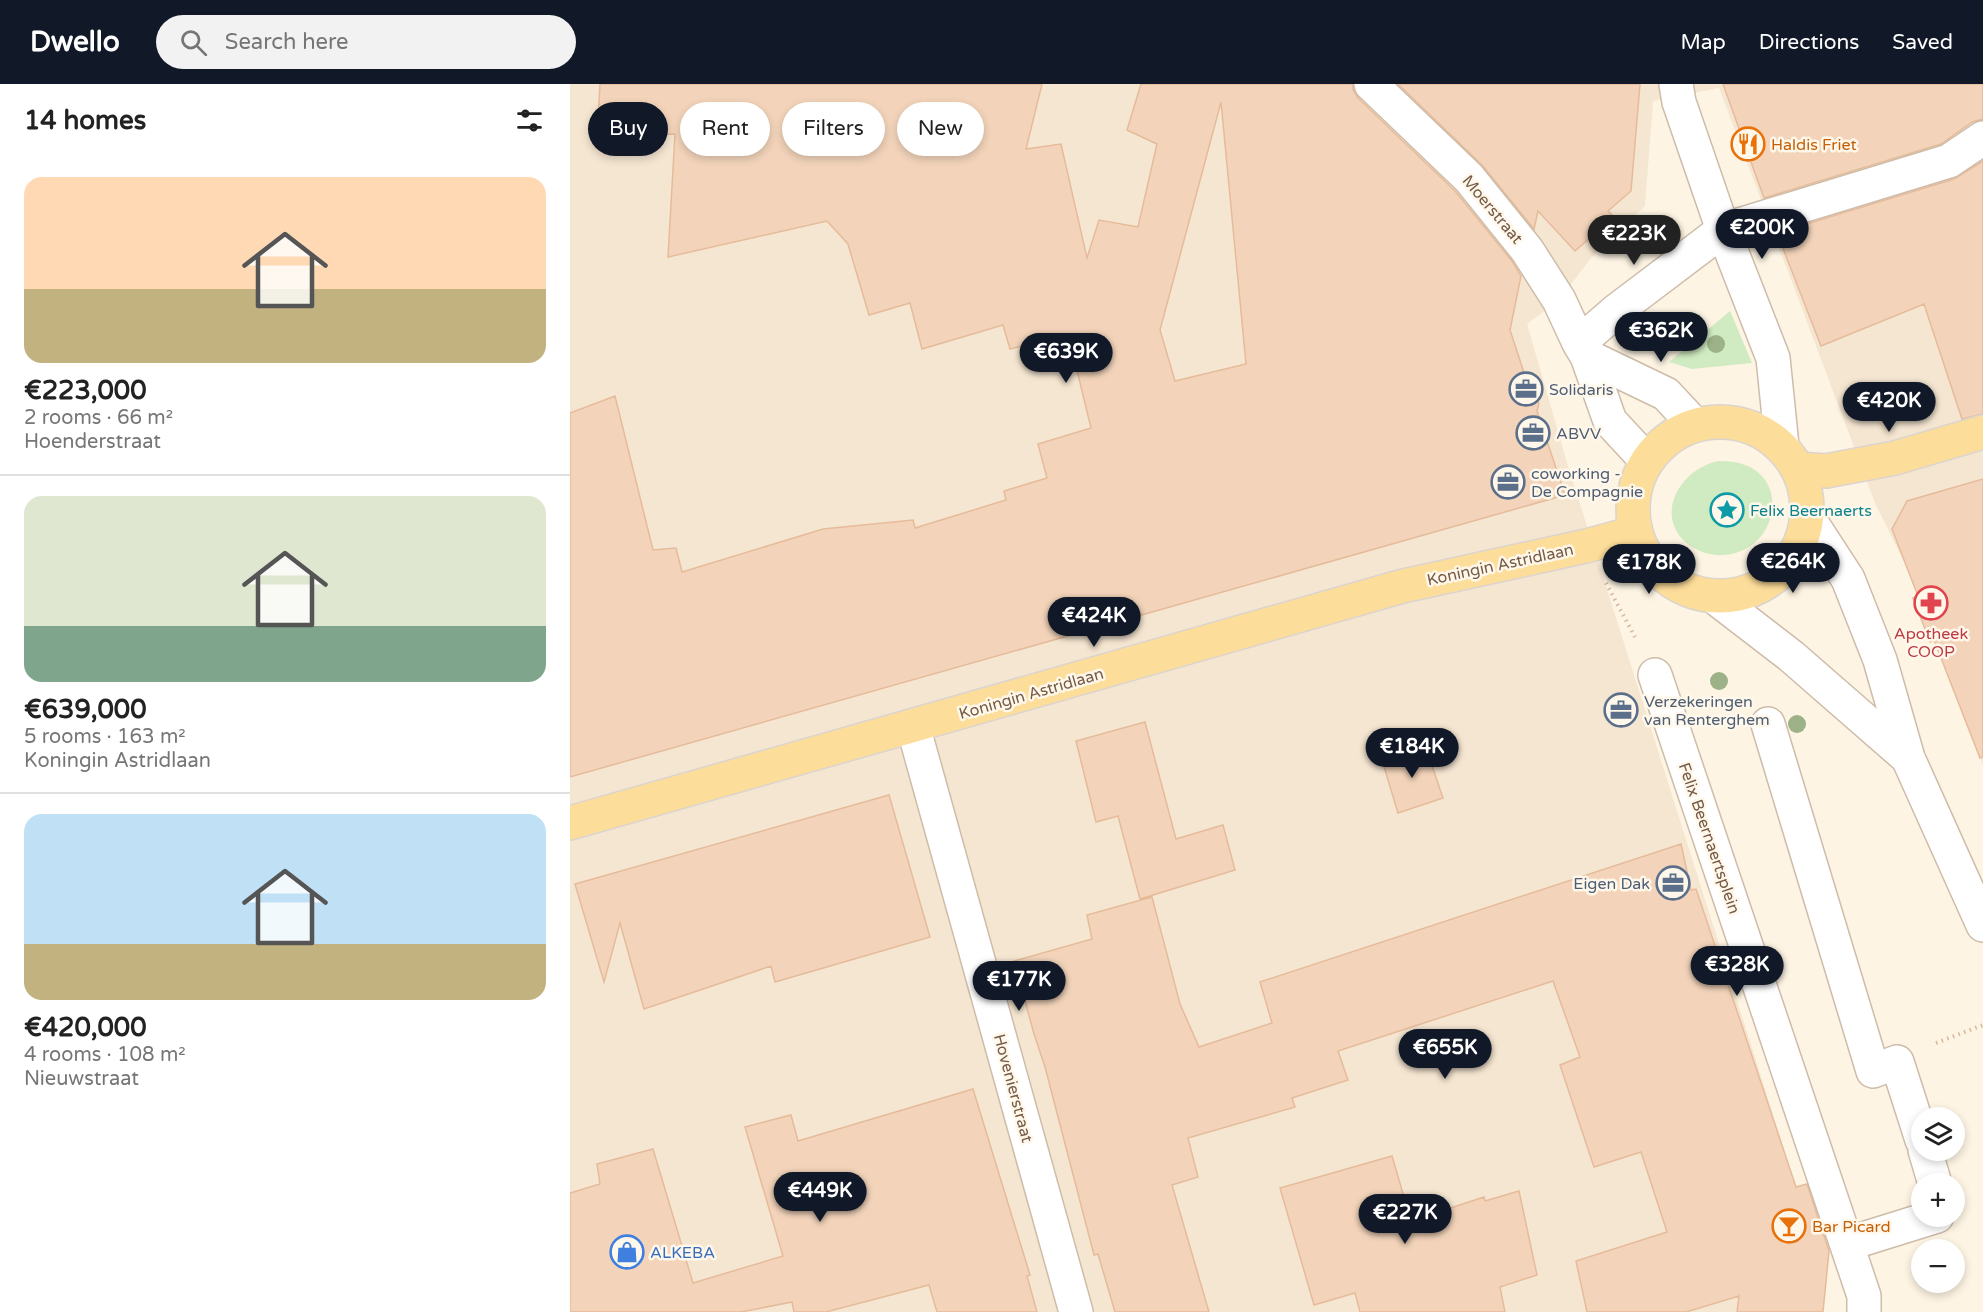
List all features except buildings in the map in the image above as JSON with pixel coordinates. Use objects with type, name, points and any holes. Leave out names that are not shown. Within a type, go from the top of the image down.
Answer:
[{"type":"main road","points":[[1790,458],[1806,492],[1807,516],[1801,542],[1786,565],[1766,584],[1740,594],[1713,596],[1689,590],[1668,579],[1641,548],[1634,532],[1635,486],[1647,461],[1668,438],[1695,424],[1726,421],[1756,429],[1790,458],[1826,471],[1895,458],[1983,432]]},
{"type":"main road","name":"Koningin Astridlaan","points":[[570,823],[1403,586],[1586,546],[1634,532]]},
{"type":"street","name":"Moerstraat","points":[[1371,84],[1469,178],[1527,250],[1559,300],[1583,350],[1610,421],[1647,461]]},
{"type":"street","points":[[1676,84],[1679,102],[1723,230],[1773,358],[1790,458]]},
{"type":"street","points":[[1695,424],[1666,394],[1583,350],[1616,311],[1723,230],[1949,161],[1983,138]]},
{"type":"street","points":[[1807,516],[1848,579],[1880,660],[1908,758],[1980,908]]},
{"type":"street","points":[[1713,596],[1791,656],[1908,758]]},
{"type":"street","name":"Felix Beernaertsplein","points":[[1656,675],[1864,1296],[1864,1312]]},
{"type":"street","points":[[1768,724],[1873,1071],[1897,1062],[1911,1107]]},
{"type":"street","name":"Hovenierstraat","points":[[913,726],[1076,1312]]},
{"type":"street","points":[[1847,1244],[1911,1224]]},
{"type":"path","points":[[1586,546],[1656,675]]},
{"type":"path","points":[[1928,1046],[1983,1025]]},
{"type":"shaded area","points":[[570,84],[1983,84],[1983,765],[1908,570],[1875,503],[1719,88],[1653,101],[1645,206],[1591,258],[1559,300],[1527,324],[1568,466],[1825,1279],[1821,1312],[570,1312]]},
{"type":"green space","points":[[1730,311],[1752,363],[1692,369],[1669,362]]},
{"type":"green space","points":[[1719,461],[1743,464],[1760,474],[1770,489],[1772,506],[1769,523],[1759,538],[1744,550],[1724,555],[1706,553],[1689,545],[1678,534],[1673,521],[1672,508],[1683,483],[1693,473],[1705,465]]},
{"type":"place","name":"Haldis Friet","points":[[1748,144]]},
{"type":"place","name":"Solidaris","points":[[1526,389]]},
{"type":"place","name":"ABVV","points":[[1533,433]]},
{"type":"place","name":"coworking - De Compagnie","points":[[1508,482]]},
{"type":"place","name":"Felix Beernaerts","points":[[1727,510]]},
{"type":"place","name":"Apotheek COOP","points":[[1931,603]]},
{"type":"place","name":"Verzekeringen van Renterghem","points":[[1621,710]]},
{"type":"place","name":"Eigen Dak","points":[[1673,883]]},
{"type":"place","name":"Bar Picard","points":[[1789,1226]]},
{"type":"place","name":"ALKEBA","points":[[627,1252]]}]
